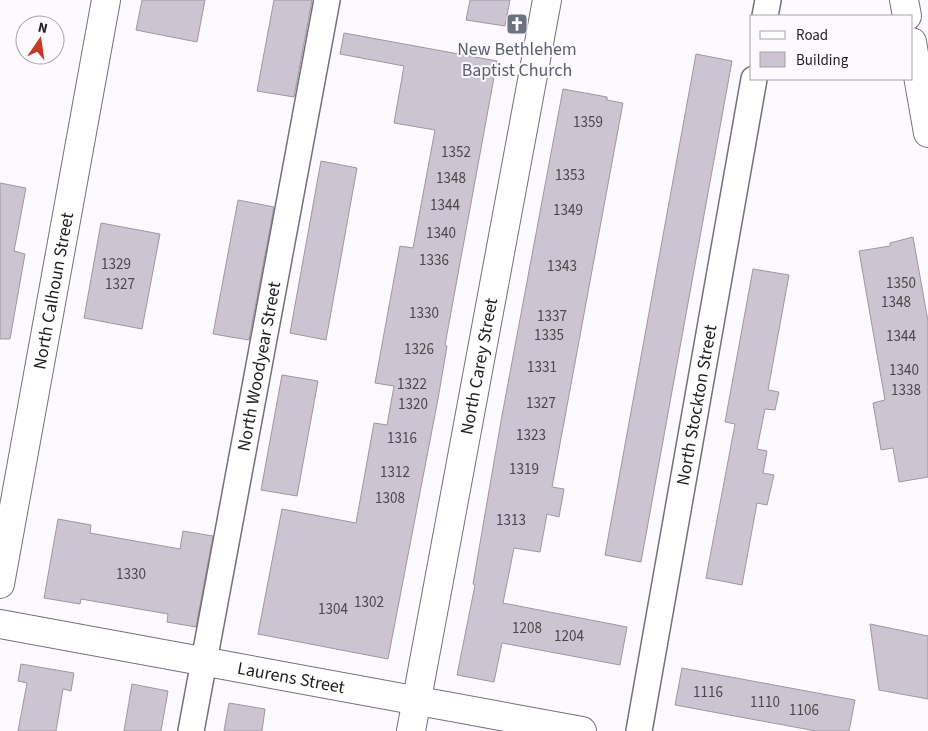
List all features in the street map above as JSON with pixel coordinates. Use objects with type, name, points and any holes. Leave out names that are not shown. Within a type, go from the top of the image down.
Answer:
[{"type":"street","name":"North Calhoun Street","points":[[0,584],[106,0]]},
{"type":"street","name":"North Woodyear Street","points":[[191,731],[327,0]]},
{"type":"street","name":"North Carey Street","points":[[411,731],[546,0]]},
{"type":"street","points":[[765,15],[768,0]]},
{"type":"street","points":[[904,0],[907,15]]},
{"type":"street","points":[[913,48],[928,133]]},
{"type":"street","name":"North Stockton Street","points":[[638,731],[754,80]]},
{"type":"street","name":"Laurens Street","points":[[0,624],[582,731]]},
{"type":"building","points":[[142,0],[205,0],[197,42],[136,30]]},
{"type":"building","points":[[274,0],[312,0],[294,97],[257,91]]},
{"type":"building","points":[[470,0],[510,0],[505,26],[466,20]]},
{"type":"building","points":[[344,33],[497,61],[445,345],[447,346],[438,399],[388,659],[258,634],[282,509],[356,523],[374,423],[387,425],[394,386],[375,383],[400,246],[413,248],[435,130],[394,123],[404,66],[340,54]]},
{"type":"building","points":[[696,54],[732,61],[641,562],[605,555]]},
{"type":"building","points":[[563,89],[607,97],[607,100],[623,103],[552,487],[564,489],[559,517],[547,514],[540,552],[514,548],[503,603],[627,627],[620,665],[502,643],[494,682],[457,675],[475,585],[473,584],[501,421]]},
{"type":"building","points":[[321,161],[357,168],[326,340],[290,333]]},
{"type":"building","points":[[0,183],[26,188],[14,251],[25,254],[10,339],[0,339]]},
{"type":"building","points":[[238,200],[274,207],[249,340],[213,334]]},
{"type":"building","points":[[101,223],[160,234],[142,329],[84,318]]},
{"type":"building","points":[[913,237],[928,321],[928,477],[899,482],[893,448],[881,450],[873,403],[885,400],[859,251],[890,246],[890,243]]},
{"type":"building","points":[[753,269],[789,275],[768,390],[779,392],[775,410],[765,409],[757,449],[767,451],[763,473],[774,475],[767,505],[757,503],[742,585],[706,578],[735,424],[725,422]]},
{"type":"building","points":[[282,375],[318,381],[297,496],[261,490]]},
{"type":"building","points":[[58,519],[91,525],[90,533],[180,549],[183,531],[213,536],[196,627],[167,622],[168,614],[81,599],[80,604],[44,598]]},
{"type":"building","points":[[870,624],[928,636],[928,699],[879,690]]},
{"type":"building","points":[[21,664],[74,673],[71,691],[63,689],[56,731],[18,731],[27,683],[18,681]]},
{"type":"building","points":[[682,668],[855,700],[849,731],[816,731],[675,705]]},
{"type":"building","points":[[132,684],[168,691],[161,731],[124,731]]},
{"type":"building","points":[[229,703],[265,709],[262,731],[224,731]]},
{"type":"place","name":"New Bethlehem Baptist Church","points":[[517,24]]}]
